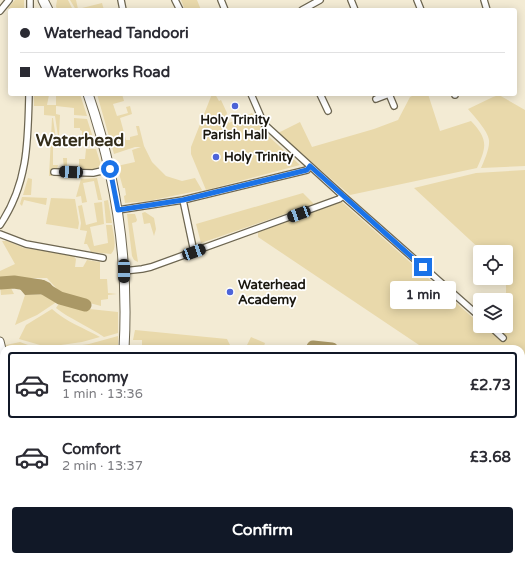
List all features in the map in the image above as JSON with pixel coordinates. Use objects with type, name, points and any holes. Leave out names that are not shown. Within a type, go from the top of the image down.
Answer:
[{"type":"main road","points":[[89,96],[110,169],[122,238],[124,271],[124,345]]},
{"type":"street","points":[[0,11],[9,0]]},
{"type":"street","points":[[306,8],[320,0]]},
{"type":"street","points":[[0,224],[16,197],[23,176],[29,96]]},
{"type":"street","points":[[252,96],[264,124],[473,311]]},
{"type":"street","points":[[321,96],[328,111]]},
{"type":"street","points":[[376,99],[384,96]]},
{"type":"street","points":[[390,96],[394,106]]},
{"type":"street","points":[[118,210],[183,200],[307,170],[310,166]]},
{"type":"street","points":[[54,172],[93,173],[110,169]]},
{"type":"street","points":[[124,271],[142,269],[194,252],[340,200],[343,196]]},
{"type":"street","points":[[183,200],[194,252]]},
{"type":"street","points":[[0,234],[26,244],[103,258]]},
{"type":"street","points":[[497,333],[502,338]]},
{"type":"shaded area","points":[[15,0],[24,0],[24,8],[8,8]]},
{"type":"shaded area","points":[[57,0],[68,0],[72,8],[56,8]]},
{"type":"shaded area","points":[[70,0],[76,0],[78,8],[75,8]]},
{"type":"shaded area","points":[[181,0],[197,0],[200,8],[184,8]]},
{"type":"shaded area","points":[[102,3],[103,8],[82,8]]},
{"type":"shaded area","points":[[34,96],[49,96],[47,105],[56,105],[56,96],[81,96],[87,116],[74,115],[74,108],[56,106],[56,114],[60,115],[58,136],[55,116],[44,115],[44,106],[34,106]]},
{"type":"shaded area","points":[[98,96],[123,96],[124,101],[113,104],[117,116],[128,113],[126,107],[130,106],[132,114],[120,118],[126,140],[130,140],[130,137],[138,135],[136,126],[139,126],[144,146],[152,162],[166,176],[182,181],[195,178],[202,190],[148,201],[125,203],[125,188],[123,188],[117,166],[135,162],[132,150],[141,147],[135,147],[114,154]]},
{"type":"shaded area","points":[[211,96],[216,96],[219,101],[221,100],[227,113],[225,118],[229,123],[252,113],[265,133],[300,165],[206,190],[191,154],[191,147]]},
{"type":"shaded area","points":[[429,96],[440,131],[471,121],[477,127],[483,138],[484,148],[477,168],[350,195],[278,133],[300,122],[312,147],[374,129],[398,120],[410,97]]},
{"type":"shaded area","points":[[501,96],[525,110],[525,166],[481,168],[488,151],[489,140],[483,128],[468,109],[493,97]]},
{"type":"shaded area","points":[[52,118],[57,147],[53,147],[53,165],[58,165],[57,169],[52,169],[52,176],[49,176]]},
{"type":"shaded area","points":[[74,118],[87,119],[96,147],[85,146],[85,137],[82,136],[82,131],[80,128],[74,128]]},
{"type":"shaded area","points":[[86,149],[96,149],[101,165],[94,170],[64,169],[63,158],[67,158],[67,166],[79,166],[79,159],[85,159]]},
{"type":"shaded area","points":[[525,170],[525,345],[419,345],[258,237],[258,232],[342,202],[473,318],[473,333],[513,333],[513,293],[506,293],[506,285],[513,285],[513,245],[475,245],[414,188],[476,173]]},
{"type":"shaded area","points":[[28,178],[32,179],[31,195],[23,195]]},
{"type":"shaded area","points":[[97,178],[102,200],[98,200],[94,181],[83,183],[87,202],[82,203],[81,196],[76,197],[81,179]]},
{"type":"shaded area","points":[[303,193],[314,204],[201,243],[196,224]]},
{"type":"shaded area","points":[[22,197],[47,198],[46,205],[24,200],[22,206],[20,204]]},
{"type":"shaded area","points":[[51,198],[75,199],[79,223],[78,229],[46,224]]},
{"type":"shaded area","points":[[108,200],[112,223],[106,223],[104,201]]},
{"type":"shaded area","points":[[102,202],[104,224],[90,227],[94,246],[108,243],[106,225],[112,225],[115,244],[111,254],[91,252],[87,244],[84,244],[87,231],[80,230],[81,223],[78,206],[82,205],[86,225],[97,222],[94,203]]},
{"type":"shaded area","points":[[145,212],[154,218],[156,229],[154,236],[150,223],[144,224],[142,213]]},
{"type":"shaded area","points":[[127,214],[135,214],[137,220],[136,222],[132,223],[138,262],[134,260],[132,256]]},
{"type":"shaded area","points":[[2,241],[7,241],[24,248],[73,255],[76,259],[75,267],[83,267],[87,260],[100,262],[100,279],[107,279],[108,293],[117,294],[108,295],[108,299],[101,300],[101,306],[63,296],[47,278],[0,280],[0,271],[15,264]]},
{"type":"shaded area","points":[[24,279],[44,280],[50,283],[61,296],[58,301],[51,294],[25,295],[14,282]]},
{"type":"shaded area","points":[[0,284],[9,284],[14,294],[1,295]]},
{"type":"shaded area","points":[[51,294],[58,301],[37,315],[15,325],[25,295]]},
{"type":"shaded area","points":[[60,302],[80,308],[118,312],[118,333],[104,337],[56,308]]},
{"type":"shaded area","points":[[52,309],[57,314],[69,321],[100,337],[82,342],[61,345],[40,345],[19,339],[26,325]]},
{"type":"shaded area","points":[[135,330],[227,339],[230,345],[142,345],[142,340],[133,340]]},
{"type":"shaded area","points":[[118,336],[118,345],[82,345]]},
{"type":"shaded area","points":[[251,337],[265,343],[264,345],[247,345]]},
{"type":"shaded area","points":[[20,342],[28,345],[6,345]]},
{"type":"waterway","points":[[0,283],[14,282],[40,286],[60,298],[85,305]]},
{"type":"place","name":"Holy Trinity Parish Hall","points":[[235,106]]},
{"type":"place","name":"Holy Trinity","points":[[216,157]]},
{"type":"place","name":"Waterhead Academy","points":[[230,292]]},
{"type":"district","name":"Waterhead","points":[[80,140]]},
{"type":"route","points":[[110,169],[118,210],[183,200],[307,170],[310,166],[423,267]]}]
